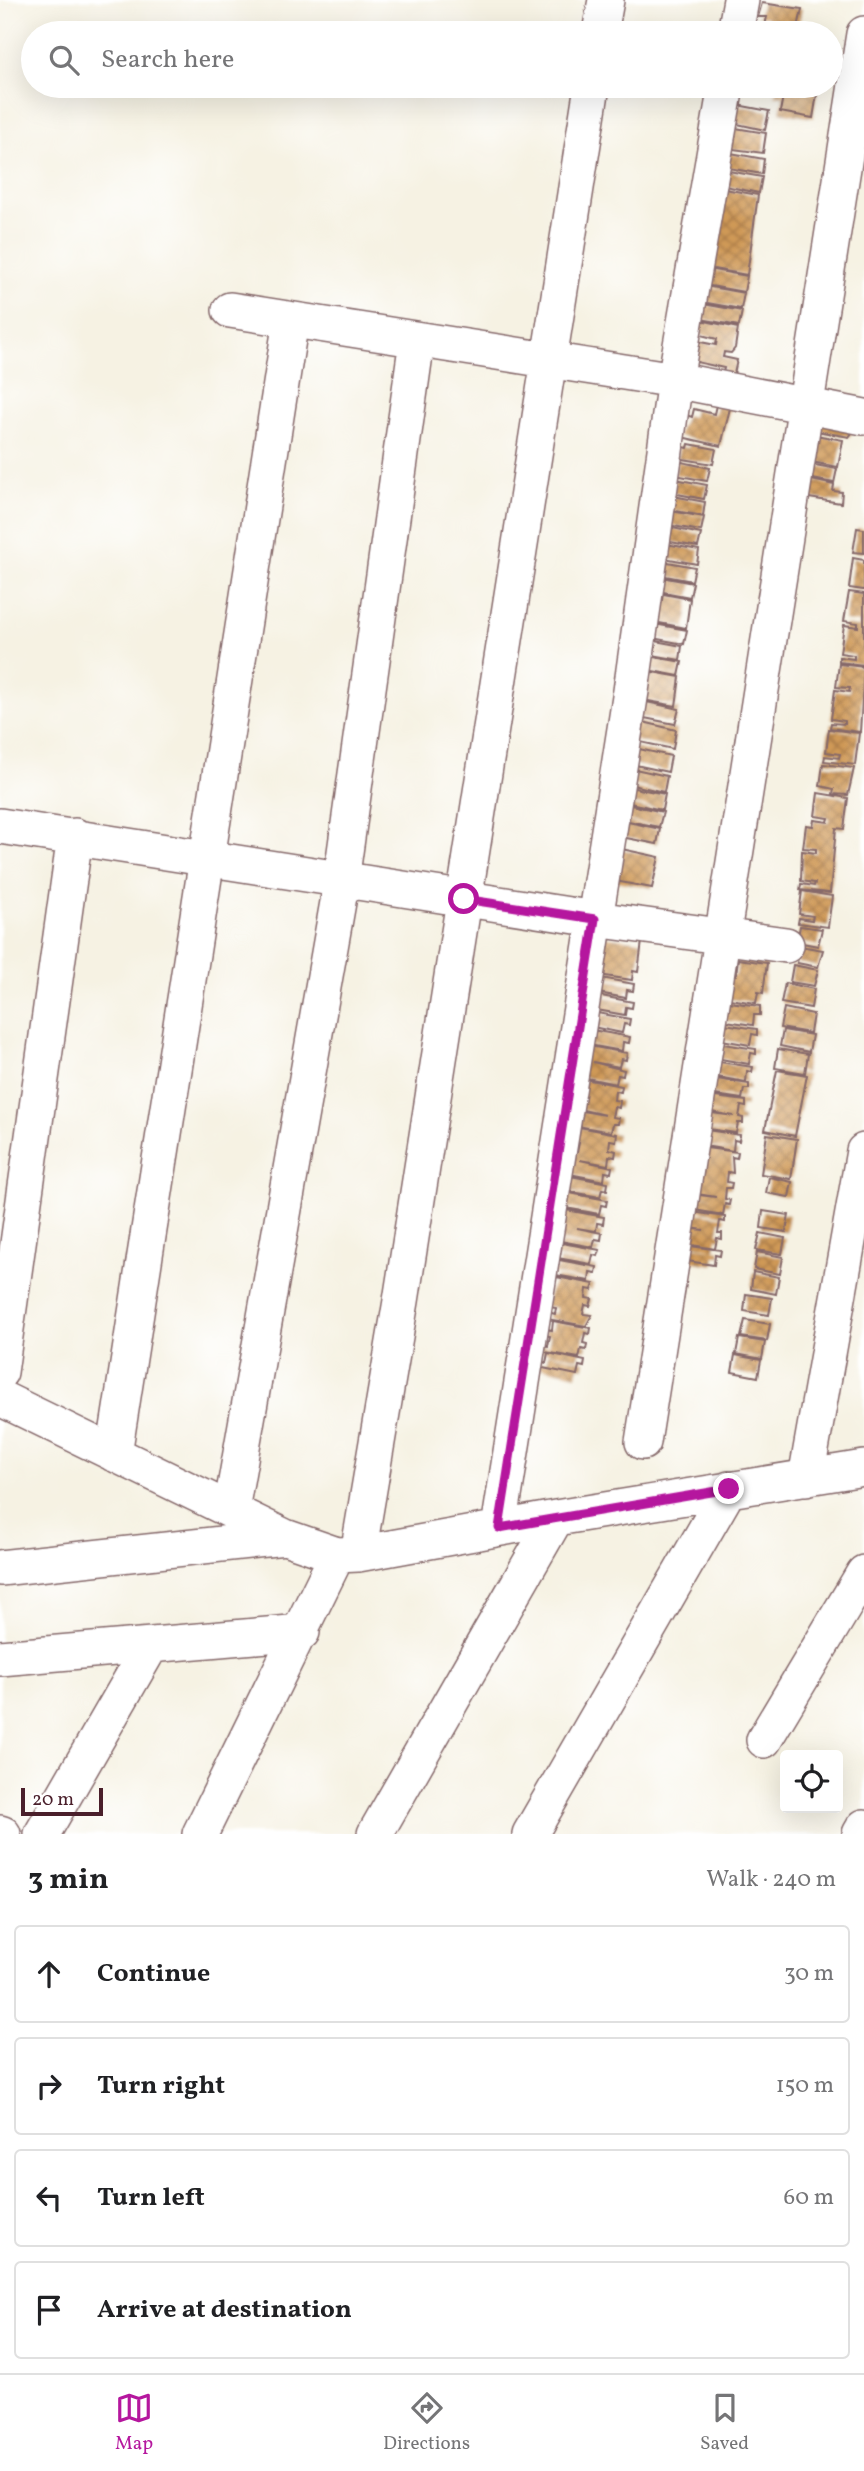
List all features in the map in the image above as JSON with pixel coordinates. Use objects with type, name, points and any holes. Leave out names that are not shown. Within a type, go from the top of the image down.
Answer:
[{"type":"street","points":[[602,21],[606,0]]},
{"type":"street","points":[[737,21],[741,0]]},
{"type":"street","points":[[643,1443],[864,34]]},
{"type":"street","points":[[200,1834],[302,1632],[347,1555],[464,899],[590,98]]},
{"type":"street","points":[[499,1528],[595,919],[675,380],[724,98]]},
{"type":"street","points":[[230,310],[675,380],[864,417]]},
{"type":"street","points":[[114,1454],[291,320]]},
{"type":"street","points":[[232,1510],[341,878],[417,340]]},
{"type":"street","points":[[0,826],[595,919],[786,945]]},
{"type":"street","points":[[0,1371],[75,836]]},
{"type":"street","points":[[806,1478],[864,1151]]},
{"type":"street","points":[[0,1398],[285,1537],[347,1555],[864,1468]]},
{"type":"street","points":[[530,1834],[729,1489]]},
{"type":"street","points":[[375,1834],[556,1518]]},
{"type":"street","points":[[0,1569],[285,1537]]},
{"type":"street","points":[[764,1740],[864,1573]]},
{"type":"street","points":[[0,1658],[302,1632]]},
{"type":"street","points":[[43,1834],[151,1645]]},
{"type":"street","points":[[860,1834],[864,1827]]},
{"type":"building","points":[[762,3],[802,9],[800,21],[766,21],[767,17],[758,17]]},
{"type":"building","points":[[783,98],[816,98],[813,118],[780,112]]},
{"type":"building","points":[[732,104],[769,111],[765,130],[728,122]]},
{"type":"building","points":[[729,127],[766,133],[763,153],[725,148]]},
{"type":"building","points":[[725,152],[764,159],[762,174],[723,167]]},
{"type":"building","points":[[723,170],[762,177],[759,193],[720,185]]},
{"type":"building","points":[[719,188],[758,195],[747,275],[708,268]]},
{"type":"building","points":[[708,269],[747,276],[744,292],[705,285]]},
{"type":"building","points":[[705,286],[744,293],[741,309],[702,302]]},
{"type":"building","points":[[703,304],[742,311],[739,326],[701,319]]},
{"type":"building","points":[[700,320],[738,328],[735,348],[731,353],[724,352],[723,357],[737,360],[732,383],[721,381],[724,368],[692,361],[695,341],[716,345],[717,339],[697,334]]},
{"type":"building","points":[[716,405],[730,408],[721,446],[677,436],[686,415],[692,417],[694,409],[714,414]]},
{"type":"building","points":[[813,417],[858,425],[849,437],[811,430]]},
{"type":"building","points":[[810,434],[843,440],[838,467],[806,461]]},
{"type":"building","points":[[689,444],[716,449],[713,464],[677,458],[679,446],[688,448]]},
{"type":"building","points":[[677,461],[710,468],[707,481],[675,475]]},
{"type":"building","points":[[804,463],[837,469],[834,483],[802,477]]},
{"type":"building","points":[[798,477],[834,485],[833,491],[842,492],[841,503],[796,496]]},
{"type":"building","points":[[675,479],[707,485],[704,499],[672,493]]},
{"type":"building","points":[[673,496],[705,502],[703,516],[670,510]]},
{"type":"building","points":[[671,511],[704,517],[701,531],[668,525]]},
{"type":"building","points":[[668,527],[701,534],[698,547],[665,541]]},
{"type":"building","points":[[857,528],[864,529],[864,553],[853,552]]},
{"type":"building","points":[[666,544],[699,550],[697,564],[664,558]]},
{"type":"building","points":[[853,558],[864,560],[864,590],[849,588]]},
{"type":"building","points":[[662,561],[695,567],[692,581],[660,575]]},
{"type":"building","points":[[661,577],[693,583],[690,597],[658,591]]},
{"type":"building","points":[[849,592],[864,594],[864,665],[839,662],[839,657],[854,659],[854,655],[840,653],[844,625],[858,627],[858,623],[844,621]]},
{"type":"building","points":[[658,593],[690,599],[686,628],[654,622]]},
{"type":"building","points":[[654,624],[687,630],[684,644],[652,638]]},
{"type":"building","points":[[650,640],[682,646],[680,660],[647,654]]},
{"type":"building","points":[[649,656],[682,662],[679,676],[647,670]]},
{"type":"building","points":[[839,664],[864,667],[860,732],[830,728],[831,723],[845,724],[845,721],[831,719],[835,690],[849,692],[850,688],[836,687]]},
{"type":"building","points":[[647,671],[680,677],[676,706],[643,700]]},
{"type":"building","points":[[637,700],[679,709],[675,724],[634,716]]},
{"type":"building","points":[[635,720],[676,730],[673,749],[631,740]]},
{"type":"building","points":[[829,729],[859,733],[855,765],[824,761],[825,756],[839,758],[840,754],[826,752]]},
{"type":"building","points":[[630,747],[671,756],[668,772],[626,763]]},
{"type":"building","points":[[823,764],[854,768],[848,795],[833,794],[834,789],[820,786]]},
{"type":"building","points":[[626,767],[667,776],[664,792],[623,783]]},
{"type":"building","points":[[624,786],[665,794],[662,810],[621,801]]},
{"type":"building","points":[[818,793],[848,798],[844,829],[836,828],[830,893],[800,890],[801,884],[814,886],[815,883],[801,881],[802,851],[816,853],[816,849],[803,848],[806,825],[813,826],[814,820],[828,822],[829,818],[815,816]]},
{"type":"building","points":[[621,803],[663,812],[659,827],[618,819]]},
{"type":"building","points":[[619,820],[660,829],[657,844],[616,836]]},
{"type":"building","points":[[617,848],[659,857],[652,888],[610,880]]},
{"type":"building","points":[[802,891],[832,896],[828,927],[798,923],[799,918],[812,920],[813,916],[799,914]]},
{"type":"building","points":[[800,926],[822,929],[818,946],[797,942]]},
{"type":"building","points":[[604,936],[642,941],[638,972],[633,971],[632,980],[592,974]]},
{"type":"building","points":[[800,946],[823,950],[818,967],[797,963]]},
{"type":"building","points":[[738,959],[767,963],[763,993],[758,992],[756,1003],[722,998],[725,977],[736,975]]},
{"type":"building","points":[[793,965],[818,970],[814,986],[790,982]]},
{"type":"building","points":[[596,977],[634,984],[633,991],[627,990],[626,998],[587,991]]},
{"type":"building","points":[[785,983],[814,989],[811,1008],[781,1003]]},
{"type":"building","points":[[596,995],[633,1002],[632,1008],[626,1007],[625,1015],[586,1008]]},
{"type":"building","points":[[721,1001],[760,1006],[760,1015],[754,1015],[753,1025],[719,1020]]},
{"type":"building","points":[[784,1008],[813,1014],[810,1033],[780,1028]]},
{"type":"building","points":[[592,1012],[630,1019],[629,1025],[624,1024],[622,1033],[583,1025]]},
{"type":"building","points":[[718,1023],[757,1029],[757,1035],[752,1034],[750,1045],[716,1039]]},
{"type":"building","points":[[592,1030],[630,1037],[629,1043],[623,1042],[622,1051],[583,1044]]},
{"type":"building","points":[[783,1030],[812,1035],[809,1052],[780,1046]]},
{"type":"building","points":[[717,1043],[756,1049],[756,1054],[751,1053],[749,1064],[715,1058]]},
{"type":"building","points":[[589,1046],[627,1053],[626,1060],[621,1059],[619,1067],[593,1062],[624,1070],[623,1076],[618,1075],[616,1084],[577,1076]]},
{"type":"building","points":[[778,1049],[808,1054],[805,1073],[775,1068]]},
{"type":"building","points":[[713,1061],[753,1067],[752,1072],[747,1071],[746,1082],[711,1076]]},
{"type":"building","points":[[777,1070],[807,1075],[795,1136],[765,1130]]},
{"type":"building","points":[[710,1078],[749,1084],[749,1089],[744,1089],[742,1099],[708,1094]]},
{"type":"building","points":[[584,1079],[622,1086],[621,1092],[615,1091],[614,1100],[620,1101],[619,1108],[614,1107],[612,1117],[619,1118],[618,1124],[613,1124],[611,1132],[572,1125],[582,1111],[605,1115],[574,1108]]},
{"type":"building","points":[[707,1096],[746,1101],[746,1107],[741,1106],[739,1117],[743,1118],[743,1123],[738,1123],[736,1133],[702,1128],[704,1112],[734,1116],[705,1111]]},
{"type":"building","points":[[579,1127],[617,1134],[616,1141],[610,1140],[609,1149],[616,1151],[615,1157],[609,1156],[608,1165],[580,1160],[612,1167],[611,1173],[605,1172],[604,1181],[565,1173],[570,1152],[577,1153],[579,1143],[570,1141]]},
{"type":"building","points":[[700,1129],[740,1135],[739,1141],[734,1140],[733,1151],[699,1145]]},
{"type":"building","points":[[767,1134],[797,1139],[791,1179],[761,1174]]},
{"type":"building","points":[[698,1147],[738,1152],[737,1158],[732,1157],[733,1173],[728,1172],[727,1182],[732,1183],[731,1188],[726,1188],[725,1199],[730,1200],[729,1205],[725,1204],[723,1215],[689,1209],[690,1194],[716,1197],[691,1193]]},
{"type":"building","points":[[570,1176],[608,1183],[607,1190],[602,1189],[600,1197],[561,1190]]},
{"type":"building","points":[[769,1177],[792,1182],[789,1197],[766,1193]]},
{"type":"building","points":[[569,1193],[607,1200],[606,1206],[601,1205],[599,1214],[560,1207]]},
{"type":"building","points":[[566,1210],[604,1217],[603,1224],[597,1223],[596,1231],[577,1228],[602,1233],[601,1240],[595,1239],[593,1247],[555,1240]]},
{"type":"building","points":[[686,1211],[725,1217],[725,1222],[720,1221],[718,1233],[722,1233],[722,1239],[717,1238],[715,1249],[681,1243],[683,1228],[704,1230],[684,1227]]},
{"type":"building","points":[[763,1211],[789,1215],[786,1232],[761,1228]]},
{"type":"building","points":[[760,1233],[785,1238],[782,1254],[756,1250]]},
{"type":"building","points":[[562,1243],[600,1250],[598,1256],[593,1255],[591,1264],[552,1257]]},
{"type":"building","points":[[681,1245],[721,1250],[720,1256],[715,1255],[714,1265],[680,1260]]},
{"type":"building","points":[[757,1252],[783,1257],[780,1274],[754,1269]]},
{"type":"building","points":[[559,1260],[597,1267],[596,1273],[590,1272],[589,1281],[550,1274],[557,1269]]},
{"type":"building","points":[[753,1272],[779,1277],[776,1294],[751,1289]]},
{"type":"building","points":[[556,1277],[594,1284],[592,1290],[587,1289],[586,1298],[592,1299],[590,1306],[585,1305],[583,1314],[592,1315],[586,1326],[547,1319],[548,1312],[555,1314],[556,1308],[544,1306]]},
{"type":"building","points":[[746,1294],[772,1298],[769,1315],[744,1311]]},
{"type":"building","points":[[745,1320],[770,1324],[767,1341],[741,1337]]},
{"type":"building","points":[[553,1321],[591,1328],[590,1334],[585,1333],[583,1343],[587,1344],[586,1350],[581,1349],[579,1358],[540,1351],[541,1344],[548,1346],[550,1336],[544,1335],[545,1329],[552,1330]]},
{"type":"building","points":[[739,1338],[765,1342],[762,1359],[736,1354]]},
{"type":"building","points":[[548,1353],[585,1361],[584,1367],[579,1366],[577,1375],[538,1367],[540,1361],[546,1363]]},
{"type":"building","points":[[735,1355],[761,1360],[758,1377],[732,1372]]},
{"type":"route","points":[[464,899],[595,919],[499,1528],[729,1489]]}]
